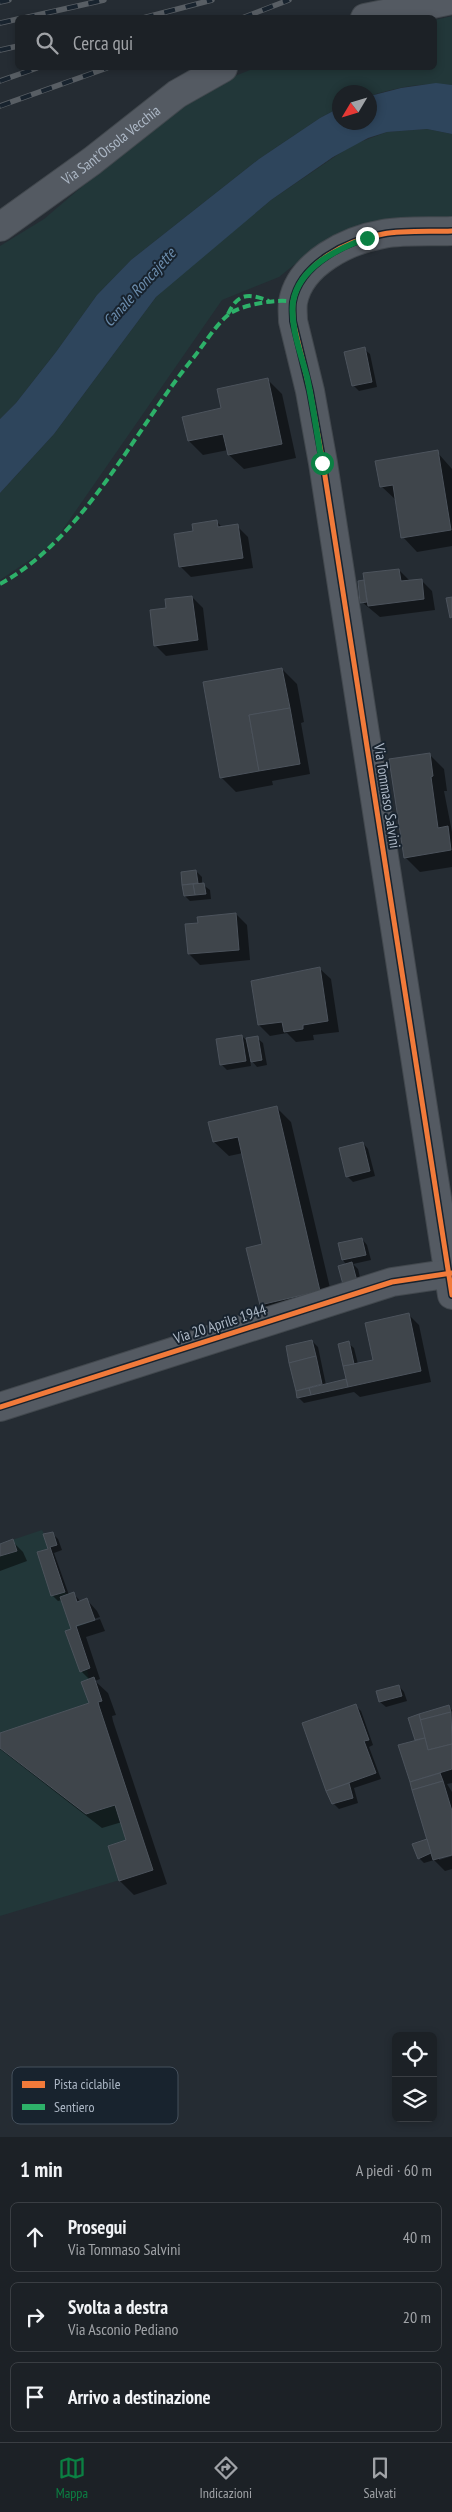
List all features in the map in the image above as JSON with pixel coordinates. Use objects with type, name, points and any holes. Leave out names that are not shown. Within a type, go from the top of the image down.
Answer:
[{"type":"street","points":[[380,15],[452,0]]},
{"type":"street","name":"Via Sant'Orsola Vecchia","points":[[0,227],[92,161],[177,94],[219,70]]},
{"type":"street","name":"Via Tommaso Salvini","points":[[451,1280],[322,463],[310,391],[294,321],[293,302],[298,287],[307,274],[321,260],[350,244],[385,234],[452,231]]},
{"type":"street","name":"Via 20 Aprile 1944","points":[[0,1407],[392,1282],[451,1280]]},
{"type":"green space","points":[[452,16],[452,85],[431,84],[411,86],[377,94],[377,85],[332,85],[332,112],[259,159],[131,260],[97,295],[56,352],[16,403],[0,419],[0,246],[44,219],[172,110],[230,78],[250,70],[437,70],[437,20]]},
{"type":"green space","points":[[427,129],[452,134],[452,222],[389,221],[325,240],[279,277],[222,300],[52,545],[0,580],[0,493],[54,434],[156,297],[175,279],[271,200],[352,145],[387,132]]},
{"type":"green space","points":[[42,1530],[44,1534],[53,1532],[57,1545],[50,1547],[65,1592],[67,1594],[74,1592],[77,1602],[87,1598],[95,1620],[76,1627],[90,1668],[87,1670],[89,1678],[94,1677],[102,1701],[98,1702],[99,1706],[153,1870],[0,1916],[0,1544]]},
{"type":"water","name":"Canale Roncajette","points":[[436,83],[452,85],[452,134],[427,129],[387,132],[368,138],[333,157],[271,200],[156,297],[54,434],[0,493],[0,419],[16,403],[56,352],[97,295],[131,260],[259,159],[320,118],[332,112],[332,130],[377,130],[377,94],[401,88]]},
{"type":"building","points":[[365,347],[372,382],[352,386],[344,352]]},
{"type":"building","points":[[268,378],[282,444],[228,455],[223,434],[188,441],[182,417],[221,408],[217,389]]},
{"type":"building","points":[[438,450],[451,530],[401,538],[393,485],[380,487],[375,461]]},
{"type":"building","points":[[217,520],[218,527],[238,524],[243,558],[179,567],[174,534],[193,531],[192,524]]},
{"type":"building","points":[[399,569],[401,581],[422,579],[424,599],[368,606],[363,573]]},
{"type":"building","points":[[364,580],[367,602],[360,603],[358,581]]},
{"type":"building","points":[[192,596],[198,640],[154,646],[150,610],[166,608],[165,599]]},
{"type":"building","points":[[452,597],[452,617],[450,618],[446,598]]},
{"type":"building","points":[[282,668],[290,708],[249,715],[259,771],[220,778],[203,682]]},
{"type":"building","points":[[290,708],[300,764],[259,771],[249,715]]},
{"type":"building","points":[[430,753],[433,776],[431,777],[438,828],[448,826],[451,850],[404,858],[389,759]]},
{"type":"building","points":[[196,870],[198,883],[182,885],[181,872]]},
{"type":"building","points":[[204,883],[206,894],[195,895],[193,884]]},
{"type":"building","points":[[193,884],[195,895],[184,896],[182,885]]},
{"type":"building","points":[[236,913],[239,950],[188,954],[185,924],[198,923],[197,917]]},
{"type":"building","points":[[320,967],[328,1021],[303,1025],[303,1029],[284,1032],[282,1022],[258,1025],[251,981]]},
{"type":"building","points":[[242,1035],[246,1061],[220,1065],[216,1039]]},
{"type":"building","points":[[258,1036],[262,1060],[251,1062],[246,1038]]},
{"type":"building","points":[[277,1106],[320,1291],[260,1305],[246,1248],[262,1244],[238,1137],[213,1142],[208,1122]]},
{"type":"building","points":[[363,1142],[370,1171],[346,1177],[339,1148]]},
{"type":"building","points":[[362,1238],[366,1255],[342,1260],[338,1243]]},
{"type":"building","points":[[352,1262],[358,1285],[344,1288],[338,1266]]},
{"type":"building","points":[[409,1313],[421,1371],[348,1387],[343,1366],[373,1360],[365,1323]]},
{"type":"building","points":[[312,1340],[316,1356],[289,1363],[286,1346]]},
{"type":"building","points":[[349,1341],[354,1364],[343,1366],[338,1344]]},
{"type":"building","points":[[316,1356],[322,1384],[296,1391],[289,1363]]},
{"type":"building","points":[[346,1379],[348,1387],[311,1395],[309,1388]]},
{"type":"building","points":[[309,1388],[311,1395],[297,1398],[296,1391]]},
{"type":"building","points":[[53,1532],[57,1545],[50,1547],[65,1592],[51,1596],[37,1552],[48,1549],[43,1534]]},
{"type":"building","points":[[13,1539],[17,1551],[0,1556],[0,1544]]},
{"type":"building","points":[[74,1592],[77,1602],[87,1598],[95,1620],[76,1626],[90,1668],[80,1672],[65,1631],[71,1629],[60,1597]]},
{"type":"building","points":[[94,1677],[102,1701],[98,1702],[99,1706],[153,1870],[119,1881],[108,1846],[126,1840],[115,1805],[86,1814],[0,1748],[0,1733],[89,1703],[81,1682]]},
{"type":"building","points":[[399,1685],[402,1696],[379,1702],[376,1691]]},
{"type":"building","points":[[356,1704],[369,1740],[364,1741],[376,1773],[326,1791],[302,1723]]},
{"type":"building","points":[[449,1705],[451,1712],[420,1720],[419,1714]]},
{"type":"building","points":[[451,1712],[452,1744],[428,1750],[420,1720]]},
{"type":"building","points":[[419,1714],[425,1738],[415,1740],[408,1718]]},
{"type":"building","points":[[425,1738],[428,1750],[452,1744],[452,1769],[410,1782],[398,1745]]},
{"type":"building","points":[[440,1773],[443,1781],[412,1790],[410,1782]]},
{"type":"building","points":[[443,1781],[452,1811],[452,1855],[433,1860],[412,1790]]},
{"type":"building","points":[[349,1783],[353,1798],[332,1804],[326,1791]]},
{"type":"building","points":[[427,1839],[431,1853],[418,1859],[412,1844]]},
{"type":"railway","points":[[0,2],[9,0]]},
{"type":"railway","points":[[37,15],[104,0]]},
{"type":"railway","points":[[154,15],[212,0]]},
{"type":"railway","points":[[250,15],[289,0]]},
{"type":"railway","points":[[0,23],[15,20]]},
{"type":"railway","points":[[0,50],[15,47]]},
{"type":"railway","points":[[0,81],[31,70]]},
{"type":"railway","points":[[0,106],[101,70]]},
{"type":"marked path","points":[[228,314],[236,302],[244,297],[249,296],[269,301]]},
{"type":"marked path","points":[[0,584],[30,564],[58,539],[83,511],[107,480],[172,386],[223,319],[233,311],[250,305],[278,301],[293,302]]},
{"type":"cycle path","points":[[452,231],[383,234],[369,237],[341,248],[315,265],[305,276],[297,288],[293,302],[293,321],[310,391],[323,463],[452,1295]]},
{"type":"cycle path","points":[[0,1407],[392,1282],[452,1273]]},
{"type":"route","points":[[322,463],[310,391],[294,321],[293,302],[298,287],[307,274],[321,260],[350,244],[367,238]]}]
